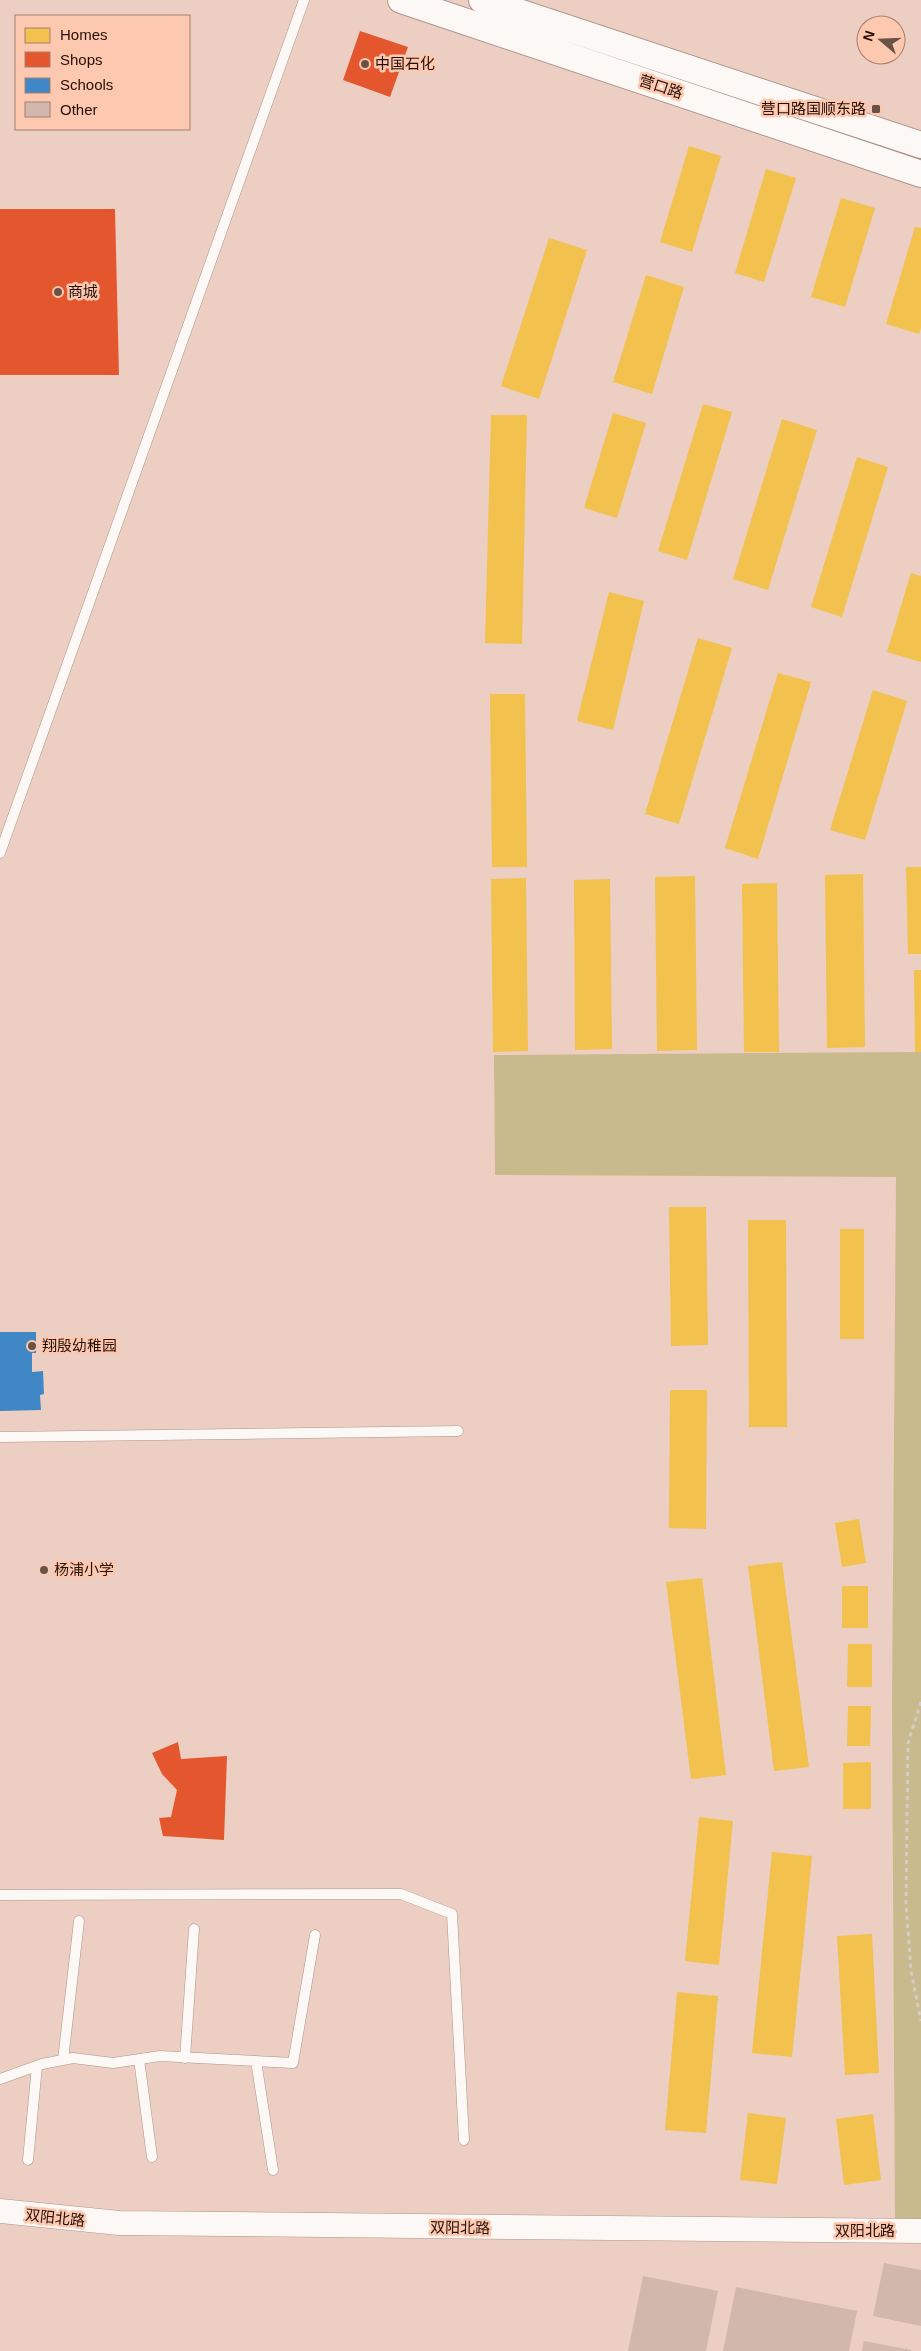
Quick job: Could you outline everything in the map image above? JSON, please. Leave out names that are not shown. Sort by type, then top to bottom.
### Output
[{"type":"main road","name":"营口路","points":[[401,0],[921,174]]},
{"type":"main road","name":"营口路","points":[[482,0],[921,146]]},
{"type":"street","name":"双阳北路","points":[[0,2211],[119,2223],[921,2231]]},
{"type":"lane","points":[[0,853],[304,0]]},
{"type":"lane","points":[[0,1438],[458,1431]]},
{"type":"lane","points":[[0,1895],[401,1894],[452,1914],[464,2140]]},
{"type":"lane","points":[[63,2060],[79,1921]]},
{"type":"lane","points":[[185,2058],[194,1928]]},
{"type":"lane","points":[[0,2079],[37,2066],[73,2058],[113,2063],[160,2056],[294,2063],[314,1935]]},
{"type":"lane","points":[[139,2060],[152,2157]]},
{"type":"lane","points":[[256,2061],[273,2170]]},
{"type":"lane","points":[[28,2160],[37,2066]]},
{"type":"path","points":[[921,1702],[908,1743],[906,1903],[911,1970],[921,2021]]},
{"type":"shaded area","points":[[921,1052],[921,2223],[895,2224],[892,1706],[896,1177],[495,1175],[494,1055]]},
{"type":"building: Homes","points":[[689,146],[721,156],[692,252],[660,242]]},
{"type":"building: Homes","points":[[766,169],[796,178],[764,282],[735,273]]},
{"type":"building: Homes","points":[[841,198],[875,208],[845,307],[811,297]]},
{"type":"building: Homes","points":[[915,227],[921,228],[921,328],[919,334],[886,324]]},
{"type":"building: Homes","points":[[549,238],[587,250],[539,399],[501,386]]},
{"type":"building: Homes","points":[[646,275],[684,287],[652,394],[613,382]]},
{"type":"building: Homes","points":[[703,404],[732,412],[687,560],[658,551]]},
{"type":"building: Homes","points":[[613,413],[646,423],[617,518],[584,508]]},
{"type":"building: Homes","points":[[491,415],[527,415],[522,644],[485,643]]},
{"type":"building: Homes","points":[[782,419],[817,430],[768,590],[733,579]]},
{"type":"building: Homes","points":[[857,457],[888,467],[842,617],[811,607]]},
{"type":"building: Homes","points":[[911,573],[921,576],[921,662],[887,652]]},
{"type":"building: Homes","points":[[609,592],[644,601],[613,730],[577,721]]},
{"type":"building: Homes","points":[[698,638],[732,648],[679,824],[645,814]]},
{"type":"building: Homes","points":[[778,673],[811,682],[758,859],[725,848]]},
{"type":"building: Homes","points":[[873,690],[907,701],[865,840],[830,830]]},
{"type":"building: Homes","points":[[490,694],[525,694],[527,867],[492,867]]},
{"type":"building: Homes","points":[[906,867],[921,867],[921,954],[908,954]]},
{"type":"building: Homes","points":[[863,874],[865,1047],[827,1048],[825,875]]},
{"type":"building: Homes","points":[[695,876],[697,1050],[657,1051],[655,877]]},
{"type":"building: Homes","points":[[526,878],[528,1051],[493,1052],[491,879]]},
{"type":"building: Homes","points":[[610,879],[612,1049],[575,1050],[574,880]]},
{"type":"building: Homes","points":[[777,883],[779,1052],[744,1052],[742,884]]},
{"type":"building: Homes","points":[[914,970],[921,970],[921,1052],[915,1052]]},
{"type":"building: Homes","points":[[669,1207],[706,1207],[708,1345],[671,1346]]},
{"type":"building: Homes","points":[[748,1220],[786,1220],[787,1427],[749,1427]]},
{"type":"building: Homes","points":[[840,1229],[864,1229],[864,1339],[840,1339]]},
{"type":"building: Homes","points":[[670,1390],[707,1390],[706,1529],[669,1528]]},
{"type":"building: Homes","points":[[859,1519],[866,1563],[842,1567],[835,1523]]},
{"type":"building: Homes","points":[[782,1562],[809,1767],[774,1771],[748,1566]]},
{"type":"building: Homes","points":[[702,1578],[726,1775],[691,1779],[666,1582]]},
{"type":"building: Homes","points":[[842,1586],[868,1586],[868,1628],[842,1628]]},
{"type":"building: Homes","points":[[848,1644],[872,1644],[872,1687],[847,1687]]},
{"type":"building: Homes","points":[[848,1706],[871,1706],[870,1746],[847,1746]]},
{"type":"building: Homes","points":[[871,1762],[871,1809],[843,1809],[843,1763]]},
{"type":"building: Homes","points":[[699,1817],[733,1821],[719,1965],[685,1961]]},
{"type":"building: Homes","points":[[772,1852],[812,1856],[792,2057],[752,2053]]},
{"type":"building: Homes","points":[[872,1934],[879,2073],[845,2075],[837,1936]]},
{"type":"building: Homes","points":[[677,1992],[718,1996],[706,2133],[665,2130]]},
{"type":"building: Homes","points":[[748,2113],[786,2118],[777,2184],[740,2180]]},
{"type":"building: Homes","points":[[873,2114],[881,2180],[844,2185],[836,2119]]},
{"type":"building: Shops","points":[[360,31],[408,47],[390,97],[343,80]]},
{"type":"building: Shops","name":"商城","points":[[0,209],[115,209],[119,375],[0,375]]},
{"type":"building: Shops","points":[[178,1742],[181,1759],[227,1756],[224,1840],[163,1836],[159,1818],[171,1817],[177,1790],[162,1774],[152,1753]]},
{"type":"building: Schools","points":[[0,1332],[36,1332],[36,1353],[32,1353],[32,1372],[43,1371],[44,1394],[40,1395],[41,1410],[0,1411]]},
{"type":"building: Other","points":[[884,2263],[921,2270],[921,2326],[873,2316]]},
{"type":"building: Other","points":[[643,2276],[718,2291],[706,2351],[628,2351]]},
{"type":"building: Other","points":[[736,2287],[857,2311],[849,2351],[723,2351]]},
{"type":"building: Other","points":[[864,2341],[911,2350],[911,2351],[862,2351]]},
{"type":"place","name":"中国石化","points":[[365,64]]},
{"type":"place","name":"营口路国顺东路","points":[[876,109]]},
{"type":"place","name":"商城","points":[[58,292]]},
{"type":"place","name":"翔殷幼稚园","points":[[32,1346]]},
{"type":"place","name":"杨浦小学","points":[[44,1570]]}]
